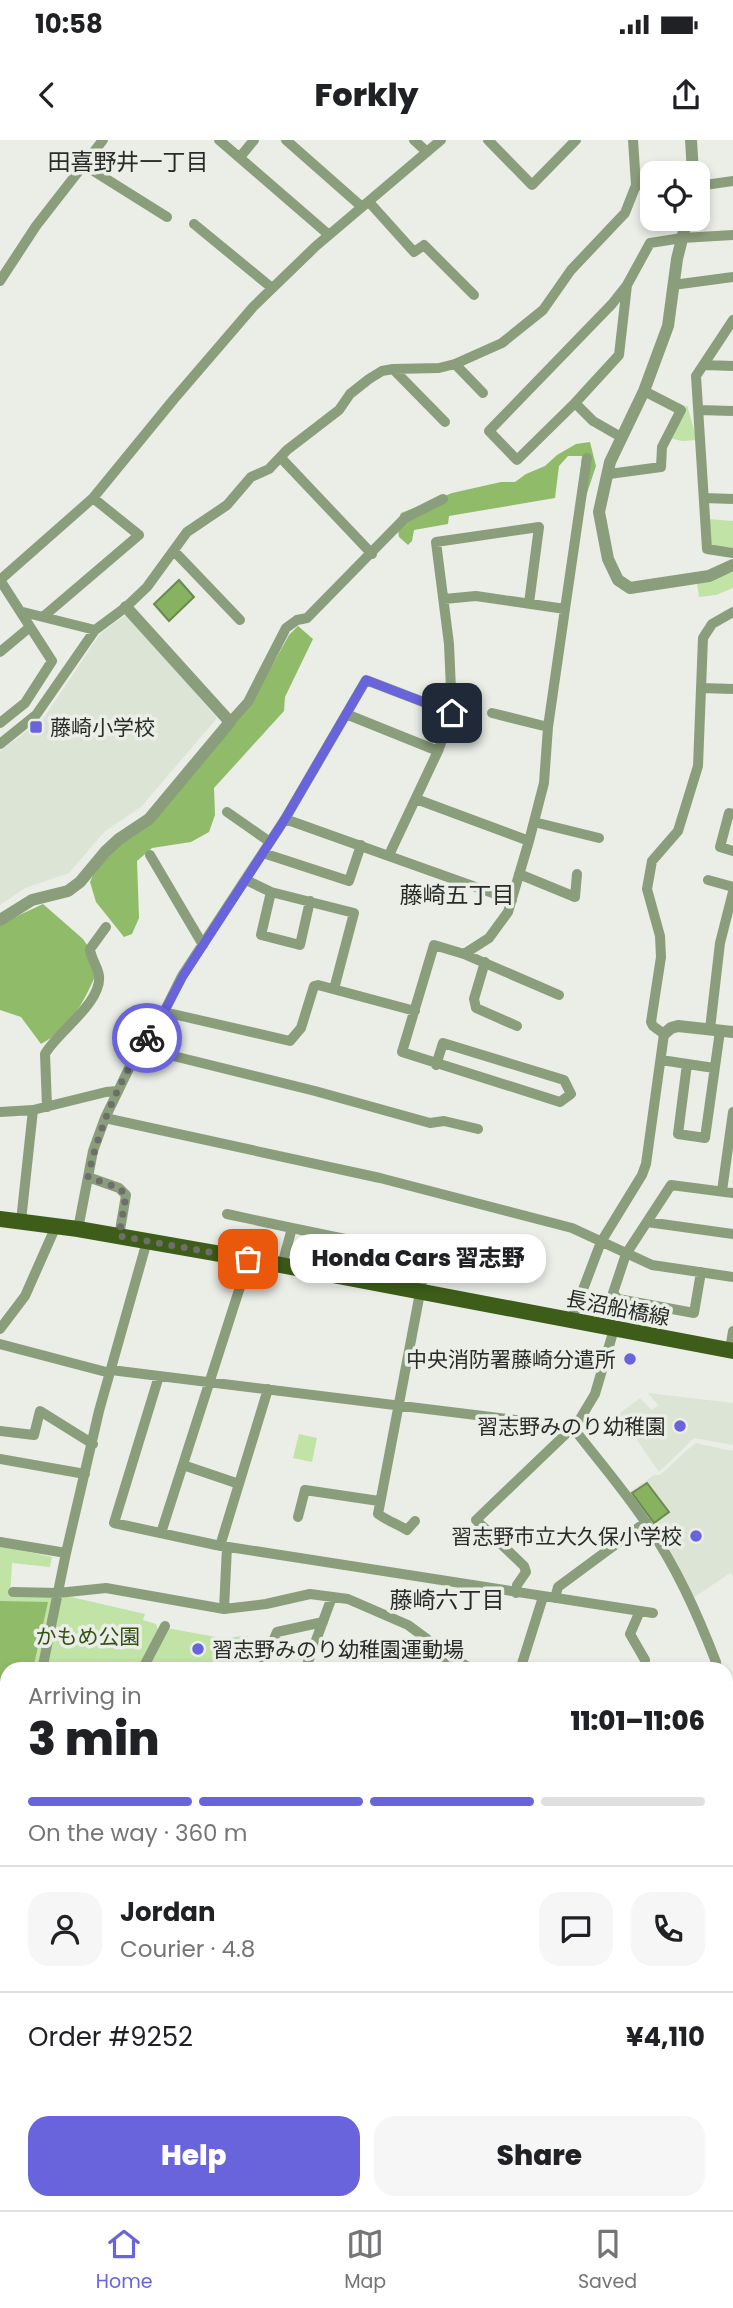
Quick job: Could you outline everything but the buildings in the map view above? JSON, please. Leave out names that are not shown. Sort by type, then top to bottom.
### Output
[{"type":"main road","name":"長沼船橋線","points":[[0,1219],[119,1236],[282,1265],[732,1350]]},
{"type":"street","points":[[0,281],[36,226],[103,140]]},
{"type":"street","points":[[219,140],[329,235]]},
{"type":"street","points":[[240,157],[254,140]]},
{"type":"street","points":[[286,140],[366,205],[414,252],[424,244],[474,295]]},
{"type":"street","points":[[414,140],[428,152]]},
{"type":"street","points":[[0,723],[25,703],[52,661],[0,580],[93,498],[197,371],[272,288],[329,235],[441,140]]},
{"type":"street","points":[[488,140],[532,185],[576,140]]},
{"type":"street","points":[[557,140],[566,149]]},
{"type":"street","points":[[0,744],[36,715],[95,630],[147,587],[187,532],[227,505],[251,477],[269,469],[287,450],[339,410],[350,394],[382,371],[439,368],[502,344],[543,310],[571,270],[625,213],[636,185],[633,140]]},
{"type":"street","points":[[691,140],[692,161]]},
{"type":"street","points":[[84,165],[167,217]]},
{"type":"street","points":[[710,184],[733,181]]},
{"type":"street","points":[[636,185],[640,185]]},
{"type":"street","points":[[194,224],[272,288]]},
{"type":"street","points":[[683,231],[668,326],[644,391],[611,462],[599,512],[608,559],[618,580],[630,588],[709,576],[733,565]]},
{"type":"street","points":[[627,285],[618,355],[575,403],[517,460],[489,431],[612,304],[627,285],[650,243],[733,235]]},
{"type":"street","points":[[673,285],[733,277]]},
{"type":"street","points":[[732,325],[696,376],[707,550],[733,553]]},
{"type":"street","points":[[455,364],[483,393]]},
{"type":"street","points":[[705,365],[733,366]]},
{"type":"street","points":[[393,369],[445,422]]},
{"type":"street","points":[[608,474],[661,467],[662,447],[681,410],[644,391]]},
{"type":"street","points":[[575,403],[593,421],[621,437]]},
{"type":"street","points":[[699,410],[733,411]]},
{"type":"street","points":[[281,458],[372,554]]},
{"type":"street","points":[[464,954],[489,938],[508,912],[544,783],[548,727],[587,458]]},
{"type":"street","points":[[44,616],[139,534],[93,498]]},
{"type":"street","points":[[704,498],[733,499]]},
{"type":"street","points":[[0,920],[32,901],[68,891],[80,882],[119,839],[149,820],[248,702],[286,628],[307,618],[405,518],[443,499]]},
{"type":"street","points":[[389,855],[438,751],[452,713],[449,644],[436,541],[539,527],[529,603]]},
{"type":"street","points":[[174,551],[240,620]]},
{"type":"street","points":[[444,599],[476,596],[565,609]]},
{"type":"street","points":[[126,607],[230,722]]},
{"type":"street","points":[[23,612],[95,630]]},
{"type":"street","points":[[664,1034],[651,1022],[661,957],[660,936],[647,889],[652,861],[678,831],[698,766],[703,638],[712,624],[733,612]]},
{"type":"street","points":[[0,652],[30,627]]},
{"type":"street","points":[[78,1230],[93,1152],[117,1091],[183,976],[285,819],[366,680],[452,713]]},
{"type":"street","points":[[701,688],[733,689]]},
{"type":"street","points":[[492,713],[548,727]]},
{"type":"street","points":[[346,714],[438,751]]},
{"type":"street","points":[[416,799],[529,841]]},
{"type":"street","points":[[227,812],[270,842]]},
{"type":"street","points":[[733,814],[729,813],[720,847],[733,851]]},
{"type":"street","points":[[285,819],[512,900]]},
{"type":"street","points":[[534,821],[599,838]]},
{"type":"street","points":[[263,853],[349,881],[361,845]]},
{"type":"street","points":[[150,855],[202,945]]},
{"type":"street","points":[[519,874],[575,897],[577,874]]},
{"type":"street","points":[[246,880],[271,892],[354,913],[334,989]]},
{"type":"street","points":[[687,1064],[678,1134],[705,1138],[721,1031],[720,943],[733,889],[708,880]]},
{"type":"street","points":[[271,892],[261,935],[300,944],[310,901]]},
{"type":"street","points":[[47,1107],[45,1054],[49,1046],[76,1020],[97,987],[99,975],[90,949],[106,927]]},
{"type":"street","points":[[720,943],[733,947]]},
{"type":"street","points":[[436,1065],[443,1043],[564,1080],[571,1094],[560,1102],[436,1065],[402,1052],[434,945],[485,962],[559,995]]},
{"type":"street","points":[[485,962],[474,999],[476,1008],[517,1026]]},
{"type":"street","points":[[164,1012],[290,1041],[301,1028],[314,986],[318,985],[415,1010]]},
{"type":"street","points":[[570,1321],[601,1242],[646,1164],[664,1034],[678,1026],[721,1031]]},
{"type":"street","points":[[141,1048],[315,1091],[429,1123],[444,1121],[478,1129]]},
{"type":"street","points":[[661,1060],[714,1068]]},
{"type":"street","points":[[0,1112],[33,1110],[106,1091],[117,1091]]},
{"type":"street","points":[[22,1221],[33,1110]]},
{"type":"street","points":[[701,1272],[694,1313],[618,1299],[613,1293],[626,1254],[671,1185],[727,1192],[733,1112]]},
{"type":"street","points":[[105,1118],[380,1178],[572,1228],[652,1265],[733,1277]]},
{"type":"street","points":[[88,1177],[119,1188],[126,1195],[119,1236]]},
{"type":"street","points":[[227,1214],[456,1262]]},
{"type":"street","points":[[647,1222],[733,1234]]},
{"type":"street","points":[[0,1329],[25,1296],[56,1226]]},
{"type":"street","points":[[282,1265],[292,1228]]},
{"type":"street","points":[[43,1662],[110,1372],[146,1241]]},
{"type":"street","points":[[415,1521],[407,1530],[378,1514],[426,1256]]},
{"type":"street","points":[[161,1533],[248,1259]]},
{"type":"street","points":[[516,1593],[517,1585],[526,1572],[524,1566],[476,1520],[572,1430],[596,1394],[614,1329]]},
{"type":"street","points":[[732,1350],[733,1331]]},
{"type":"street","points":[[0,1344],[110,1372],[556,1424],[572,1430],[646,1522],[675,1570],[698,1616],[716,1662]]},
{"type":"street","points":[[159,1377],[114,1523],[224,1546],[653,1613]]},
{"type":"street","points":[[224,1609],[224,1546],[239,1484],[268,1390]]},
{"type":"street","points":[[0,1430],[34,1436],[40,1411],[93,1444]]},
{"type":"street","points":[[0,1459],[85,1474]]},
{"type":"street","points":[[183,1465],[239,1484]]},
{"type":"street","points":[[298,1517],[304,1490],[379,1501]]},
{"type":"street","points":[[555,1598],[558,1587],[646,1522]]},
{"type":"street","points":[[0,1542],[66,1553]]},
{"type":"street","points":[[13,1592],[58,1593],[106,1588],[224,1609],[266,1604],[310,1594],[348,1599],[408,1625],[460,1662]]},
{"type":"street","points":[[309,1662],[332,1597]]},
{"type":"street","points":[[522,1662],[542,1597]]},
{"type":"street","points":[[640,1611],[630,1634],[645,1660]]},
{"type":"street","points":[[264,1662],[277,1632],[323,1622]]},
{"type":"street","points":[[146,1662],[165,1626]]},
{"type":"street","points":[[446,1662],[450,1656]]},
{"type":"shaded area","points":[[590,442],[596,466],[586,496],[578,496],[582,456],[568,456],[559,466],[555,498],[449,516],[448,524],[414,530],[412,541],[408,545],[399,537],[397,523],[401,513],[452,493],[501,482],[515,482],[545,466],[576,444]]},
{"type":"shaded area","points":[[179,580],[194,597],[169,621],[154,604]]},
{"type":"shaded area","points":[[127,614],[217,718],[141,807],[105,831],[69,873],[25,888],[0,905],[0,751],[43,719],[100,634]]},
{"type":"shaded area","points":[[298,626],[313,639],[285,697],[284,711],[214,788],[215,815],[209,832],[191,842],[152,848],[137,861],[139,918],[132,934],[124,937],[96,902],[90,882],[98,864],[251,704],[289,635]]},
{"type":"shaded area","points":[[43,904],[83,939],[100,964],[78,1010],[62,1029],[41,1044],[21,1017],[0,1010],[0,924]]},
{"type":"shaded area","name":"習志野みのり幼稚園","points":[[648,1393],[733,1403],[733,1445],[694,1438],[659,1472],[619,1414],[640,1398],[652,1410],[658,1405]]},
{"type":"shaded area","name":"習志野市立大久保小学校","points":[[695,1443],[733,1451],[733,1576],[730,1573],[693,1598],[628,1493],[654,1475],[660,1475]]},
{"type":"shaded area","points":[[647,1483],[669,1512],[654,1523],[632,1493]]},
{"type":"shaded area","points":[[0,1601],[48,1602],[35,1662],[0,1662]]},
{"type":"green space","points":[[687,405],[697,440],[669,438]]},
{"type":"green space","points":[[708,519],[733,521],[733,548],[713,546],[709,542]]},
{"type":"green space","points":[[733,572],[733,588],[716,595],[699,597],[697,582]]},
{"type":"green space","points":[[299,1434],[317,1438],[312,1462],[293,1458]]},
{"type":"green space","points":[[0,1546],[52,1557],[50,1567],[12,1563],[10,1597],[54,1598],[40,1662],[0,1662]]},
{"type":"green space","name":"かもめ公園","points":[[67,1596],[145,1614],[143,1620],[156,1624],[159,1632],[143,1662],[45,1662],[60,1599]]},
{"type":"green space","name":"習志野みのり幼稚園運動場","points":[[167,1628],[221,1638],[248,1636],[235,1662],[150,1661]]},
{"type":"way so far","points":[[147,1038],[134,1058],[105,1118],[93,1152],[88,1177],[119,1188],[126,1195],[119,1236],[248,1259]]},
{"type":"place","name":"藤崎小学校","points":[[36,727]]},
{"type":"place","name":"Honda Cars 習志野","points":[[248,1259]]},
{"type":"place","name":"中央消防署藤崎分遣所","points":[[630,1359]]},
{"type":"place","name":"習志野みのり幼稚園","points":[[680,1426]]},
{"type":"place","name":"習志野市立大久保小学校","points":[[696,1536]]},
{"type":"place","name":"習志野みのり幼稚園運動場","points":[[198,1649]]},
{"type":"district","name":"田喜野井一丁目","points":[[128,162]]},
{"type":"district","name":"藤崎五丁目","points":[[457,895]]},
{"type":"district","name":"藤崎六丁目","points":[[447,1600]]},
{"type":"route","points":[[147,1038],[202,945],[285,819],[366,680],[452,713]]}]
